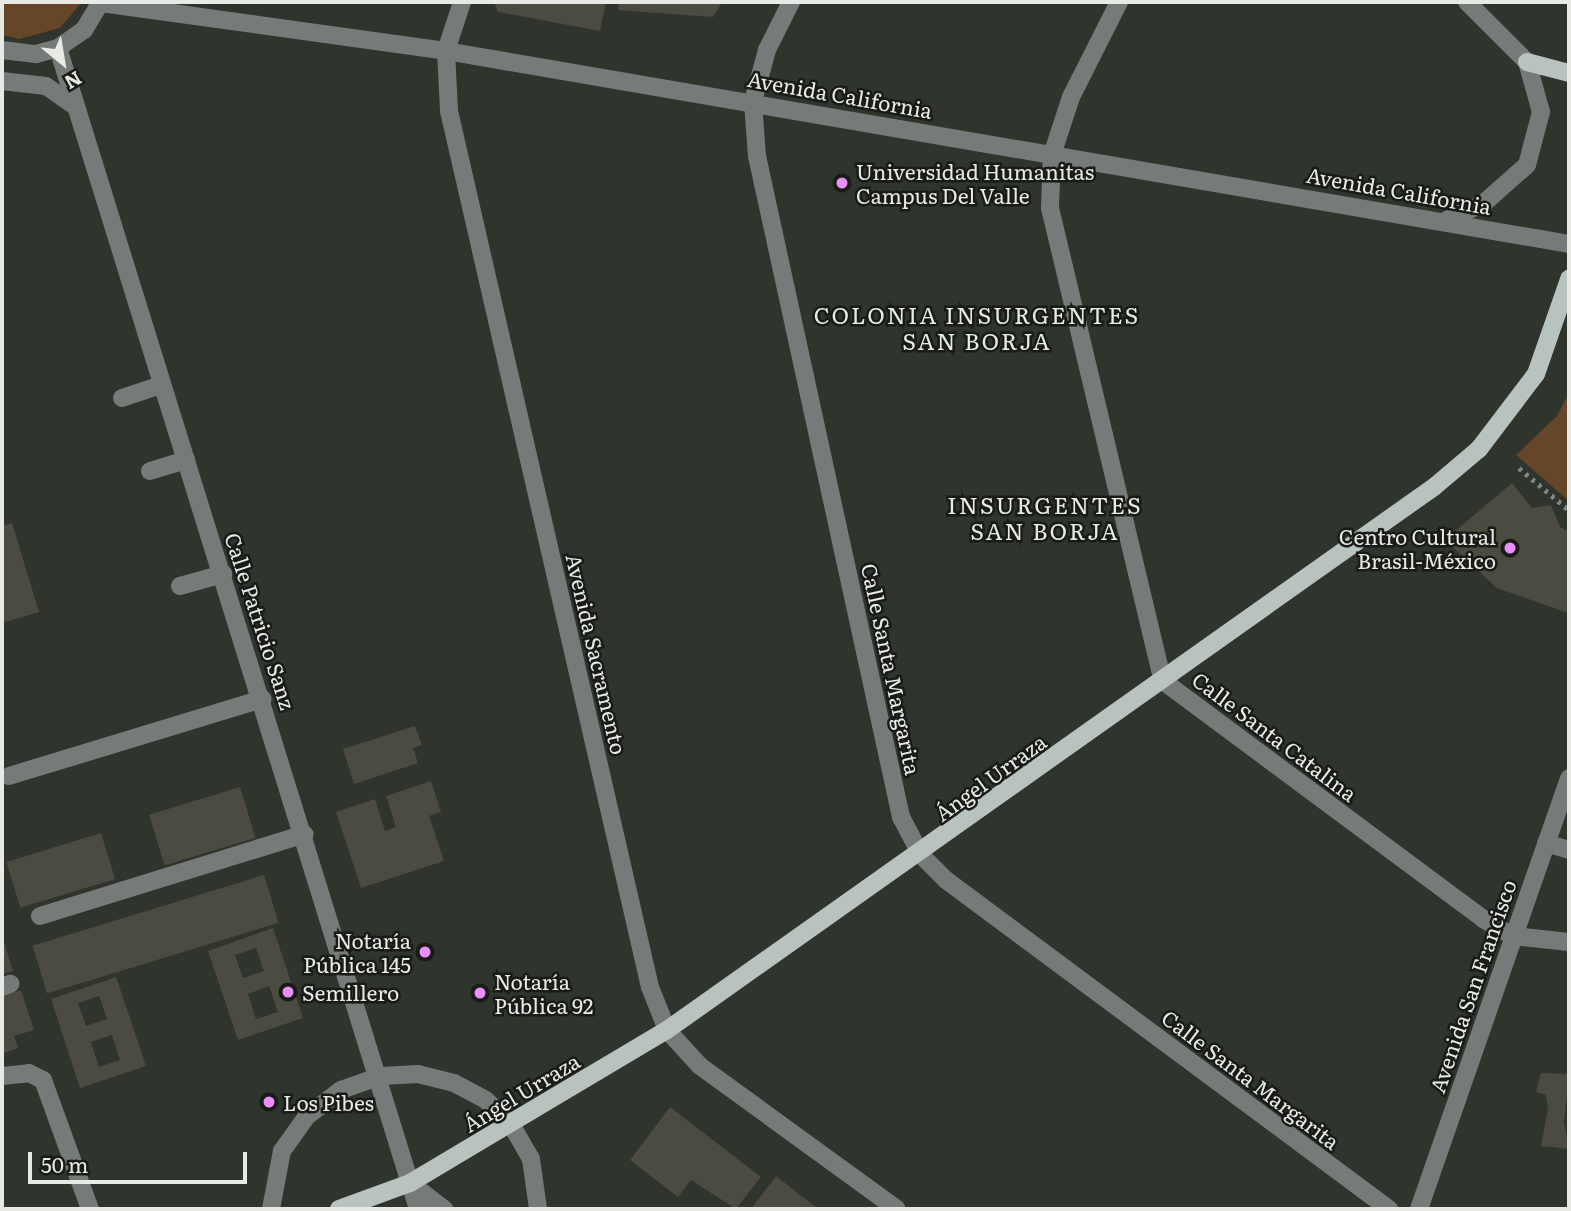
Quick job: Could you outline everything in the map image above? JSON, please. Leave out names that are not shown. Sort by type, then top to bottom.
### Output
[{"type":"main road","points":[[1527,62],[1569,73]]},
{"type":"main road","name":"Ángel Urraza","points":[[339,1209],[411,1183],[512,1126],[667,1030],[920,855],[1479,449],[1536,374],[1569,279]]},
{"type":"street","name":"Avenida California","points":[[101,2],[446,51],[1447,220],[1569,244]]},
{"type":"street","points":[[2,50],[36,54],[58,48],[85,30],[101,2]]},
{"type":"street","name":"Avenida Sacramento","points":[[462,2],[446,51],[449,111],[650,987],[667,1030],[700,1066],[897,1209]]},
{"type":"street","name":"Calle Santa Margarita","points":[[791,2],[767,50],[753,102],[757,156],[901,817],[920,855],[1389,1209]]},
{"type":"street","name":"Calle Santa Catalina","points":[[1119,2],[1071,97],[1052,155],[1051,208],[1163,681],[1513,936],[1569,942]]},
{"type":"street","points":[[1447,220],[1484,203],[1527,165],[1541,113],[1527,62],[1467,2]]},
{"type":"street","name":"Calle Patricio Sanz","points":[[58,48],[161,385],[381,1076],[418,1209]]},
{"type":"street","points":[[2,81],[46,86],[76,107]]},
{"type":"street","points":[[122,398],[161,385]]},
{"type":"street","points":[[150,471],[186,460]]},
{"type":"street","points":[[180,586],[223,574]]},
{"type":"street","points":[[9,776],[262,699]]},
{"type":"street","name":"Avenida San Francisco","points":[[1419,1209],[1569,782]]},
{"type":"street","points":[[40,916],[305,834]]},
{"type":"street","points":[[1546,843],[1569,850]]},
{"type":"street","points":[[2,1076],[29,1073],[43,1080],[90,1209]]},
{"type":"street","points":[[271,1209],[282,1151],[307,1116],[341,1090],[381,1076],[418,1074],[454,1083],[486,1100],[512,1126],[531,1160],[538,1209]]},
{"type":"street","points":[[411,1183],[444,1209]]},
{"type":"path","points":[[1519,468],[1569,510]]},
{"type":"shaded area","points":[[2,2],[82,2],[60,28],[19,39],[2,35]]},
{"type":"shaded area","points":[[1569,393],[1569,501],[1516,455],[1557,416]]},
{"type":"building","points":[[494,2],[606,2],[600,31],[498,12]]},
{"type":"building","points":[[619,2],[722,2],[713,17],[618,10]]},
{"type":"building","name":"Centro Cultural Brasil-México","points":[[1512,483],[1532,508],[1551,505],[1560,527],[1569,532],[1568,613],[1497,588],[1445,540]]},
{"type":"building","points":[[12,523],[39,612],[2,623],[2,526]]},
{"type":"building","points":[[415,726],[422,745],[413,748],[418,763],[354,784],[343,749]]},
{"type":"building","points":[[431,781],[441,812],[429,816],[444,861],[361,888],[336,812],[375,799],[385,831],[396,827],[386,796]]},
{"type":"building","points":[[240,787],[255,838],[165,865],[149,815]]},
{"type":"building","points":[[101,833],[115,879],[20,908],[6,862]]},
{"type":"building","points":[[264,875],[279,923],[47,994],[33,946]]},
{"type":"building","points":[[273,928],[303,1018],[238,1040],[208,951]],"holes":[[[256,948],[264,971],[243,978],[235,955]],[[269,986],[278,1012],[256,1019],[248,994]]]},
{"type":"building","points":[[2,936],[13,971],[2,974]]},
{"type":"building","points":[[116,977],[146,1066],[80,1088],[51,999]],"holes":[[[99,996],[107,1019],[86,1026],[78,1003]],[[112,1035],[120,1060],[99,1067],[91,1042]]]},
{"type":"building","points":[[21,990],[34,1030],[14,1036],[18,1048],[2,1054],[2,996]]},
{"type":"building","points":[[1541,1073],[1569,1074],[1564,1122],[1569,1149],[1541,1146],[1548,1107],[1546,1095],[1536,1092]]},
{"type":"building","points":[[670,1107],[761,1177],[736,1209],[691,1180],[678,1197],[630,1160]]},
{"type":"building","points":[[776,1176],[813,1205],[819,1209],[751,1209]]},
{"type":"place","name":"Universidad Humanitas Campus Del Valle","points":[[842,183]]},
{"type":"place","name":"Centro Cultural Brasil-México","points":[[1510,548]]},
{"type":"place","name":"Notaría Pública 145","points":[[425,952]]},
{"type":"place","name":"Semillero","points":[[288,992]]},
{"type":"place","name":"Notaría Pública 92","points":[[480,993]]},
{"type":"place","name":"Los Pibes","points":[[269,1102]]},
{"type":"district","name":"COLONIA INSURGENTES SAN BORJA","points":[[977,327]]},
{"type":"district","name":"INSURGENTES SAN BORJA","points":[[1045,517]]}]
